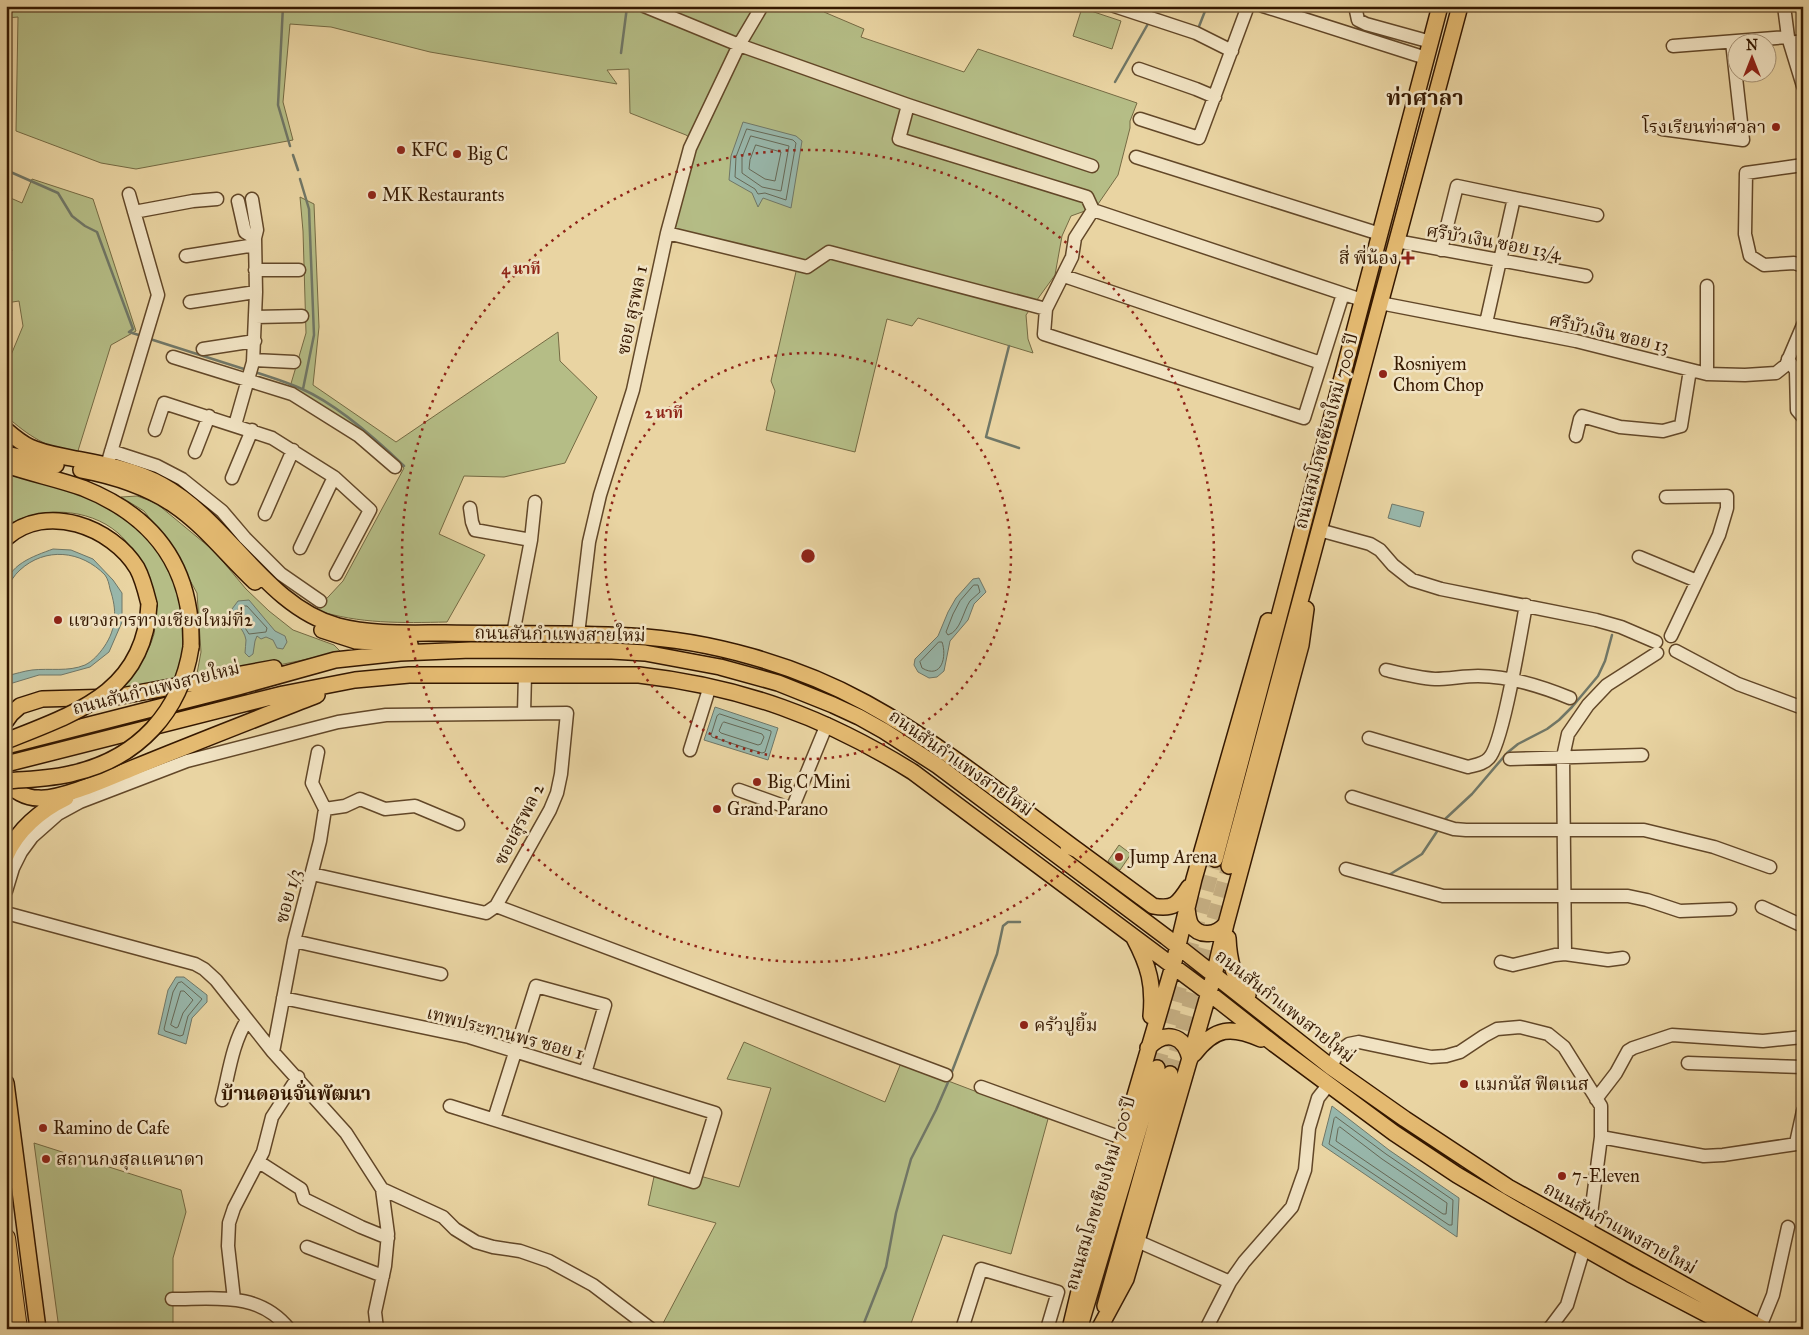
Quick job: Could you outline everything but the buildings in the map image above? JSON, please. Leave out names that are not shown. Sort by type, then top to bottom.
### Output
[{"type":"highway","points":[[6,1238],[18,1329]]},
{"type":"main road","name":"ถนนสมโภชเชียงใหม่ 700 ปี","points":[[1215,859],[1440,6]]},
{"type":"main road","name":"ถนนสมโภชเชียงใหม่ 700 ปี","points":[[1229,866],[1460,6]]},
{"type":"main road","points":[[6,430],[22,442],[41,452],[109,458],[180,496],[285,587],[299,608],[338,626],[372,631],[633,636],[662,639],[741,654],[773,663],[835,687],[881,711],[924,738],[1153,906],[1166,908],[1173,906],[1182,898],[1194,880]]},
{"type":"main road","points":[[6,454],[112,478],[132,484],[166,501],[202,528],[269,596],[298,618],[325,632],[372,643],[471,650]]},
{"type":"main road","points":[[6,465],[97,494],[124,508],[150,530],[172,558],[184,587],[190,613],[191,647],[187,670],[176,696],[148,735],[134,746],[106,763],[91,769],[53,777],[6,781],[10,787],[22,794],[38,798],[56,796],[96,783],[355,680]]},
{"type":"main road","points":[[6,538],[21,528],[47,521],[69,523],[96,531],[114,543],[136,568],[146,591],[149,604],[146,631],[138,655],[127,672],[113,687],[98,699],[77,711],[6,741]]},
{"type":"main road","points":[[1070,1329],[1084,1266],[1173,966],[1194,880],[1259,648],[1274,604],[1291,570]]},
{"type":"main road","points":[[1099,1329],[1126,1279],[1214,975],[1301,646],[1306,613],[1307,575]]},
{"type":"main road","points":[[583,634],[612,650]]},
{"type":"main road","name":"ถนนสันกำแพงสายใหม่","points":[[6,746],[238,687],[335,660],[400,653],[471,650],[612,650],[687,660],[752,675],[804,693],[859,717],[908,746],[1004,815],[1178,946],[1331,1067],[1413,1124],[1517,1201],[1584,1248],[1735,1329]]},
{"type":"main road","points":[[687,660],[741,654]]},
{"type":"main road","points":[[6,721],[20,706],[42,699],[116,697],[289,666],[335,660]]},
{"type":"main road","name":"ถนนสันกำแพงสายใหม่","points":[[6,764],[242,704],[355,680],[409,675],[639,675],[710,686],[767,702],[827,724],[913,772],[1394,1133],[1457,1175],[1587,1232],[1762,1328]]},
{"type":"main road","points":[[881,711],[908,746]]},
{"type":"main road","points":[[6,856],[17,835],[30,823],[55,803],[96,783]]},
{"type":"main road","points":[[1004,815],[1077,850]]},
{"type":"main road","points":[[1187,908],[1189,922],[1193,928],[1200,932],[1214,934],[1220,931],[1226,924]]},
{"type":"main road","points":[[1226,924],[1230,963],[1243,990],[1266,1014]]},
{"type":"main road","points":[[1132,936],[1141,952],[1152,982],[1148,1048]]},
{"type":"main road","points":[[1190,1059],[1207,1039],[1228,1030],[1237,1030],[1274,1044]]},
{"type":"main road","points":[[1148,1048],[1158,1039],[1164,1037],[1177,1038],[1185,1046],[1190,1059]]},
{"type":"main road","name":"ถนนสมโภชเชียงใหม่ 700 ปี","points":[[1079,1329],[1164,1071],[1099,1329]]},
{"type":"main road","points":[[6,1083],[38,1329]]},
{"type":"street","points":[[644,6],[740,45],[908,105],[1092,166]]},
{"type":"street","name":"ซอย สุรพล 1","points":[[583,634],[589,542],[600,495],[633,390],[667,233],[690,148],[740,45],[762,6]]},
{"type":"street","points":[[1114,6],[1196,33],[1232,51]]},
{"type":"street","points":[[1140,119],[1199,138],[1248,6]]},
{"type":"street","points":[[1263,6],[1426,58]]},
{"type":"street","points":[[1355,6],[1358,20],[1366,24],[1430,42]]},
{"type":"street","points":[[1784,6],[1794,40],[1803,86]]},
{"type":"street","points":[[1776,41],[1794,40]]},
{"type":"street","points":[[1673,46],[1726,42]]},
{"type":"street","points":[[1139,69],[1215,97]]},
{"type":"street","points":[[1662,129],[1743,140],[1736,82]]},
{"type":"street","points":[[908,105],[898,139],[1087,197],[1093,210],[1362,300]]},
{"type":"street","points":[[1136,157],[1380,234]]},
{"type":"street","points":[[1803,166],[1746,173],[1745,234],[1750,256],[1764,265],[1794,264],[1803,266]]},
{"type":"street","points":[[1441,250],[1457,186],[1597,215]]},
{"type":"street","points":[[109,458],[158,291],[129,194]]},
{"type":"street","points":[[1486,323],[1514,198]]},
{"type":"street","points":[[134,212],[217,199]]},
{"type":"street","points":[[235,424],[251,369],[255,341],[255,241],[258,230],[252,199]]},
{"type":"street","points":[[238,201],[245,232],[255,241]]},
{"type":"street","points":[[1093,210],[1075,238],[1072,257],[1046,309],[1044,334],[1304,418],[1343,294]]},
{"type":"street","points":[[667,233],[807,267],[829,252],[1046,309]]},
{"type":"street","points":[[186,256],[255,241]]},
{"type":"street","name":"ศรีบัวเงิน ซอย 13/4","points":[[1396,241],[1586,276]]},
{"type":"street","points":[[255,270],[299,270]]},
{"type":"street","points":[[1064,276],[1321,364]]},
{"type":"street","points":[[1707,286],[1707,374]]},
{"type":"street","points":[[190,302],[256,292]]},
{"type":"street","name":"ศรีบัวเงิน ซอย 13","points":[[1380,303],[1576,342],[1707,374],[1745,375],[1776,373],[1786,365],[1803,324]]},
{"type":"street","points":[[255,317],[302,316]]},
{"type":"street","points":[[203,349],[255,341]]},
{"type":"street","points":[[173,357],[251,369],[294,362]]},
{"type":"street","points":[[1788,359],[1796,371],[1797,410],[1803,417]]},
{"type":"street","points":[[251,369],[359,436],[395,467]]},
{"type":"street","points":[[1576,436],[1582,416],[1620,428],[1663,431],[1680,426],[1690,370]]},
{"type":"street","points":[[155,430],[164,403],[235,424],[272,438],[334,477],[370,510],[336,574]]},
{"type":"street","points":[[195,452],[208,416]]},
{"type":"street","points":[[232,478],[252,430]]},
{"type":"street","points":[[265,514],[293,450]]},
{"type":"street","points":[[300,548],[334,477]]},
{"type":"street","points":[[1666,497],[1727,496],[1727,508],[1719,535],[1671,636]]},
{"type":"street","points":[[513,634],[531,540],[535,502]]},
{"type":"street","points":[[470,508],[475,530],[531,540]]},
{"type":"street","points":[[1319,530],[1370,544],[1380,550],[1393,565],[1412,580],[1441,589],[1596,620],[1621,627],[1657,648],[1667,657],[1676,652]]},
{"type":"street","points":[[1639,557],[1697,581]]},
{"type":"street","points":[[285,587],[320,601]]},
{"type":"street","points":[[1369,738],[1468,767],[1483,762],[1490,757],[1500,733],[1526,605]]},
{"type":"street","points":[[1565,954],[1562,757],[1568,734],[1588,704],[1608,685],[1657,648],[1660,637],[1671,636]]},
{"type":"street","points":[[1671,636],[1677,645],[1676,652]]},
{"type":"street","points":[[1676,652],[1738,684],[1803,708]]},
{"type":"street","points":[[1386,670],[1436,679],[1477,676],[1511,679],[1544,687],[1570,698]]},
{"type":"street","points":[[6,891],[13,868],[21,852],[32,837],[58,814],[80,802],[171,767],[360,718],[405,715],[524,713],[525,674]]},
{"type":"street","points":[[690,750],[710,686]]},
{"type":"street","name":"ซอยสุรพล 2","points":[[491,909],[550,810],[557,793],[561,774],[567,712],[524,713]]},
{"type":"street","points":[[738,790],[792,809],[827,724]]},
{"type":"street","points":[[318,752],[312,783],[325,809],[345,806],[360,800],[385,809],[415,806],[458,824]]},
{"type":"street","points":[[1510,759],[1642,755]]},
{"type":"street","points":[[1352,797],[1454,829],[1644,830],[1714,847],[1770,866]]},
{"type":"street","name":"ซอย 1/3","points":[[273,1052],[294,941],[320,841],[325,809]]},
{"type":"street","points":[[1346,869],[1443,896],[1628,896],[1680,911],[1730,909]]},
{"type":"street","points":[[312,874],[491,909],[946,1076]]},
{"type":"street","points":[[1762,907],[1803,926]]},
{"type":"street","points":[[6,914],[195,964],[211,974],[273,1052],[298,1077],[346,1133],[382,1188],[388,1238],[375,1312],[377,1329]]},
{"type":"street","points":[[294,941],[441,974]]},
{"type":"street","points":[[1501,962],[1513,965],[1565,954],[1608,960],[1623,958]]},
{"type":"street","points":[[450,1106],[494,1119],[536,986],[605,1005],[585,1073]]},
{"type":"street","name":"เทพประทานพร ซอย 1","points":[[283,998],[469,1037],[714,1113],[694,1182],[494,1119]]},
{"type":"street","points":[[222,1100],[234,1049],[248,1020]]},
{"type":"street","points":[[1331,1067],[1338,1052],[1349,1044],[1359,1042],[1416,1054],[1446,1056],[1460,1052],[1497,1029],[1520,1027],[1548,1034],[1564,1047],[1601,1106],[1601,1138],[1587,1232]]},
{"type":"street","points":[[1596,1099],[1616,1073],[1628,1051],[1672,1035],[1763,1041],[1803,1037]]},
{"type":"street","points":[[1688,1063],[1803,1067]]},
{"type":"street","points":[[234,1299],[228,1246],[229,1223],[234,1208],[259,1162],[272,1117],[298,1077]]},
{"type":"street","points":[[1206,1329],[1230,1282],[1244,1262],[1292,1207],[1305,1170],[1309,1128],[1318,1098],[1329,1084]]},
{"type":"street","points":[[981,1087],[1122,1138]]},
{"type":"street","points":[[1601,1138],[1704,1156],[1724,1155],[1799,1143],[1803,1111]]},
{"type":"street","points":[[259,1162],[301,1189],[304,1199],[388,1238]]},
{"type":"street","points":[[382,1188],[443,1217],[455,1229],[476,1242],[526,1253],[548,1261],[593,1285],[651,1329]]},
{"type":"street","points":[[1762,1328],[1773,1295],[1788,1226]]},
{"type":"street","points":[[1138,1241],[1230,1282]]},
{"type":"street","points":[[307,1247],[382,1276]]},
{"type":"street","points":[[1549,1329],[1567,1305],[1584,1248]]},
{"type":"street","points":[[962,1329],[981,1269],[1058,1292],[1047,1329]]},
{"type":"street","points":[[172,1299],[234,1299],[250,1302],[271,1310],[289,1329]]},
{"type":"green space","points":[[6,6],[826,6],[824,12],[864,29],[861,37],[964,72],[978,49],[1137,103],[1130,121],[1130,128],[1118,175],[1096,207],[1071,216],[1062,236],[1055,275],[1026,315],[1028,339],[1033,353],[918,318],[912,326],[887,319],[855,452],[766,430],[775,391],[771,381],[798,263],[675,230],[682,189],[698,143],[686,135],[630,113],[629,69],[607,70],[617,84],[430,52],[331,27],[290,24],[283,102],[293,140],[136,169],[101,163],[16,131],[18,17],[6,18]]},
{"type":"green space","points":[[1082,8],[1121,21],[1112,49],[1073,36]]},
{"type":"green space","points":[[32,179],[93,199],[136,331],[111,345],[77,454],[56,448],[39,440],[6,416],[6,363],[23,326],[19,301],[6,303],[6,252],[12,251],[6,226],[6,196],[22,203]]},
{"type":"green space","points":[[300,197],[314,204],[319,327],[313,385],[396,442],[558,332],[560,361],[597,397],[565,463],[504,477],[464,476],[439,534],[485,555],[447,622],[364,620],[332,615],[316,610],[343,581],[404,468],[361,430],[290,387],[306,333]]},
{"type":"green space","points":[[6,474],[79,493],[130,519],[163,555],[185,603],[184,649],[173,684],[120,689],[144,657],[154,634],[155,626],[149,578],[128,544],[106,524],[78,514],[63,512],[33,515],[19,519],[6,526]]},
{"type":"green space","points":[[137,496],[156,503],[214,551],[246,589],[293,630],[334,645],[341,652],[260,669],[196,679],[201,652],[197,593],[169,543],[144,511],[121,497]]},
{"type":"green space","name":"Jump Arena","points":[[1119,845],[1131,854],[1120,870],[1108,861]]},
{"type":"green space","points":[[744,1042],[885,1102],[901,1063],[1048,1119],[1011,1254],[943,1235],[909,1329],[660,1329],[716,1223],[648,1205],[655,1172],[700,1176],[739,1187],[771,1088],[727,1079]]},
{"type":"green space","points":[[34,1143],[181,1190],[186,1212],[173,1258],[173,1329],[59,1329]]},
{"type":"water","points":[[743,122],[796,136],[802,141],[791,208],[763,198],[758,207],[752,193],[729,180],[731,156]]},
{"type":"water","points":[[1392,504],[1424,512],[1420,527],[1388,518]]},
{"type":"water","points":[[53,549],[71,550],[93,559],[113,580],[122,593],[122,622],[109,652],[90,667],[61,675],[39,675],[6,685],[6,676],[32,670],[66,669],[85,665],[100,652],[111,633],[115,612],[108,580],[105,575],[85,560],[63,554],[40,558],[20,570],[6,589],[7,581],[16,568],[30,558]]},
{"type":"water","points":[[979,578],[986,592],[974,604],[968,620],[950,641],[944,671],[937,677],[929,678],[918,672],[914,665],[915,659],[938,636],[956,598],[973,579]]},
{"type":"water","points":[[249,600],[275,631],[285,636],[287,642],[283,649],[277,648],[273,640],[266,637],[261,639],[257,636],[253,654],[249,657],[245,653],[245,636],[232,609],[238,601]]},
{"type":"water","points":[[715,707],[778,728],[768,760],[704,740]]},
{"type":"water","points":[[176,977],[184,977],[207,995],[207,1002],[192,1018],[186,1044],[158,1034],[168,990]]},
{"type":"water","points":[[1332,1106],[1389,1150],[1459,1198],[1457,1237],[1322,1145]]},
{"type":"waterway","points":[[283,6],[278,105],[290,146]]},
{"type":"waterway","points":[[1198,29],[1207,6]]},
{"type":"waterway","points":[[621,53],[627,7]]},
{"type":"waterway","points":[[1115,82],[1149,22]]},
{"type":"waterway","points":[[293,155],[298,170]]},
{"type":"waterway","points":[[6,170],[58,193],[72,216],[97,232],[133,329],[129,332],[142,336]]},
{"type":"waterway","points":[[300,179],[309,209],[314,335],[303,389]]},
{"type":"waterway","points":[[150,339],[247,370]]},
{"type":"waterway","points":[[1009,346],[986,437],[1019,448]]},
{"type":"waterway","points":[[255,372],[296,386],[329,404],[369,434],[404,466]]},
{"type":"waterway","points":[[1443,821],[1472,794],[1507,753],[1518,744],[1547,729],[1572,707],[1598,676],[1605,661],[1612,635]]},
{"type":"waterway","points":[[1389,875],[1422,854],[1438,830]]},
{"type":"waterway","points":[[951,1074],[997,954],[1003,926],[1008,922],[1020,922]]},
{"type":"waterway","points":[[860,1329],[886,1267],[896,1213],[911,1159],[949,1080]]},
{"type":"tunnel","points":[[1157,1068],[1215,859]]},
{"type":"tunnel","points":[[1170,1074],[1229,866]]},
{"type":"place","name":"โรงเรียนท่าศวลา","points":[[1776,127]]},
{"type":"place","name":"KFC","points":[[401,150]]},
{"type":"place","name":"Big C","points":[[457,154]]},
{"type":"place","name":"MK Restaurants","points":[[372,195]]},
{"type":"place","name":"สี่ พี่น้อง","points":[[1408,258]]},
{"type":"place","name":"Rosniyem Chom Chop","points":[[1383,374]]},
{"type":"place","name":"แขวงการทางเชียงใหม่ที่2","points":[[58,620]]},
{"type":"place","name":"Big C Mini","points":[[757,782]]},
{"type":"place","name":"Grand Parano","points":[[717,809]]},
{"type":"place","name":"Jump Arena","points":[[1119,857]]},
{"type":"place","name":"ครัวปูยิ้ม","points":[[1024,1025]]},
{"type":"place","name":"แมกนัส ฟิตเนส","points":[[1464,1084]]},
{"type":"place","name":"Ramino de Cafe","points":[[43,1128]]},
{"type":"place","name":"สถานกงสุลแคนาดา","points":[[46,1159]]},
{"type":"place","name":"7-Eleven","points":[[1562,1176]]},
{"type":"district","name":"ท่าศาลา","points":[[1425,97]]},
{"type":"district","name":"บ้านดอนจั่นพัฒนา","points":[[296,1093]]}]
